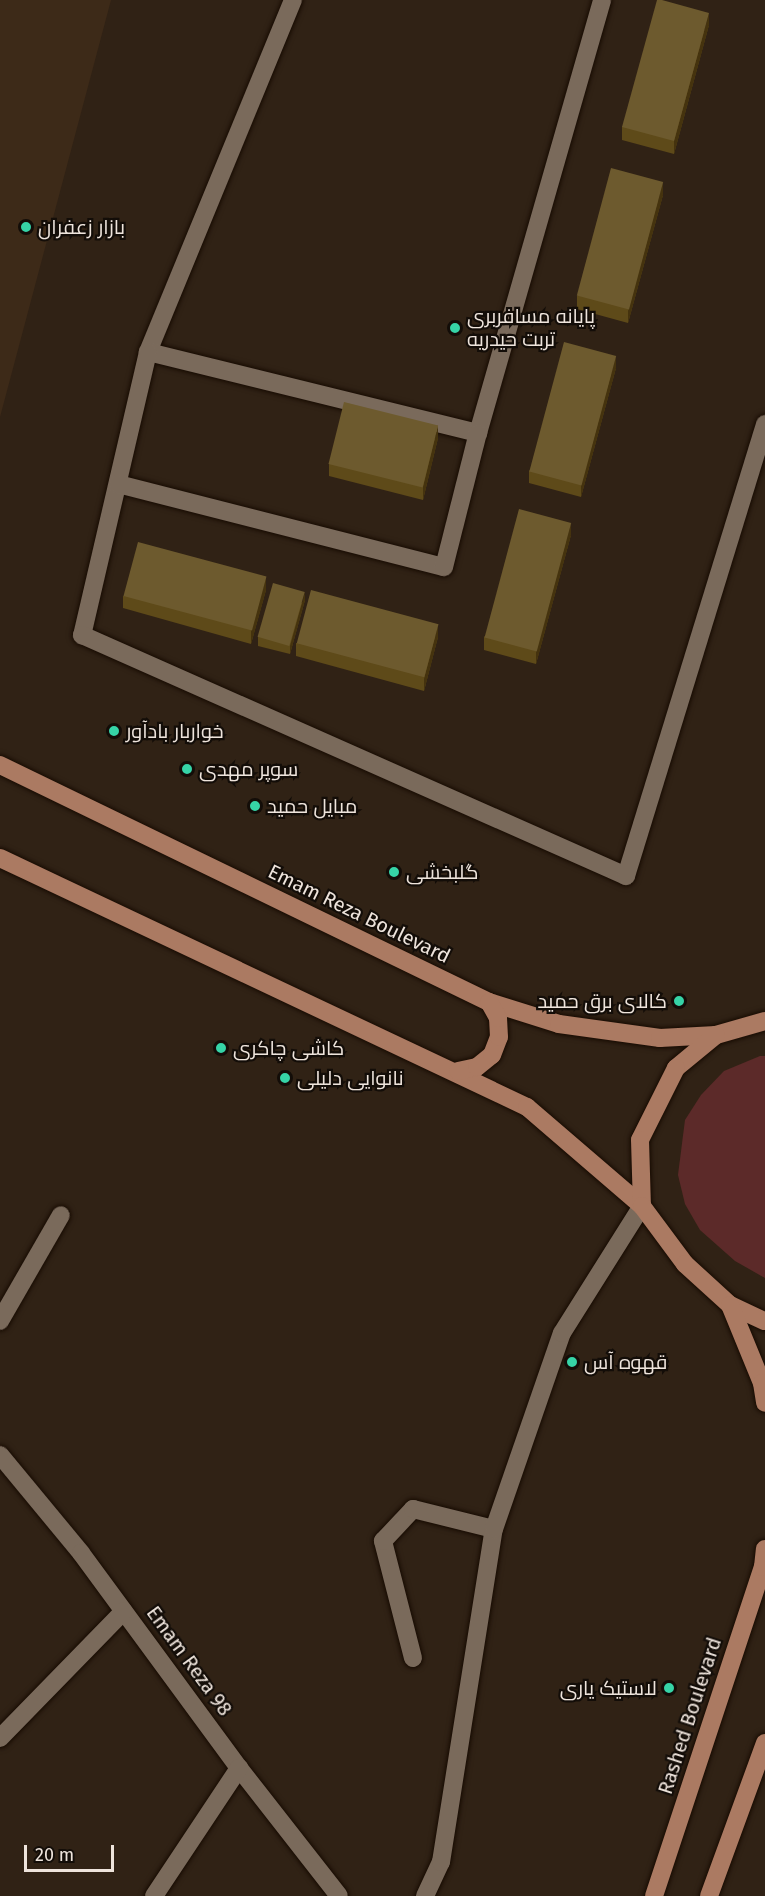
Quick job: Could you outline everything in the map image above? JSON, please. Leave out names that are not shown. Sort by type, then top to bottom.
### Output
[{"type":"main road","name":"Emam Reza Boulevard","points":[[0,765],[489,1002],[559,1024],[660,1038],[716,1035]]},
{"type":"main road","points":[[0,858],[458,1071],[527,1107],[642,1206],[685,1264],[730,1305],[765,1321]]},
{"type":"main road","points":[[458,1071],[477,1067],[492,1055],[499,1037],[498,1018],[489,1002]]},
{"type":"main road","points":[[642,1206],[640,1140],[676,1068],[716,1035],[765,1021]]},
{"type":"main road","points":[[730,1305],[762,1383],[765,1403]]},
{"type":"main road","name":"Rashed Boulevard","points":[[654,1896],[763,1567],[765,1549]]},
{"type":"main road","points":[[709,1896],[765,1743]]},
{"type":"street","points":[[293,0],[148,352],[82,634],[626,876],[765,424]]},
{"type":"street","points":[[118,484],[444,567],[478,434],[602,0]]},
{"type":"street","points":[[148,352],[478,434]]},
{"type":"street","points":[[425,1896],[441,1862],[494,1529],[562,1333],[642,1206]]},
{"type":"street","points":[[0,1321],[61,1215]]},
{"type":"street","name":"Emam Reza 98","points":[[0,1455],[124,1611],[239,1768],[339,1896]]},
{"type":"street","points":[[412,1658],[383,1541],[413,1509],[494,1529]]},
{"type":"street","points":[[0,1738],[124,1611]]},
{"type":"street","points":[[154,1896],[239,1768]]},
{"type":"shaded area","name":"بازار زعفران","points":[[0,0],[111,0],[0,417]]},
{"type":"shaded area","points":[[765,1056],[765,1278],[735,1261],[700,1230],[685,1204],[678,1175],[685,1120],[701,1095],[724,1071]]},
{"type":"building","points":[[657,0],[709,13],[674,141],[622,127]]},
{"type":"building","points":[[611,168],[663,182],[629,309],[577,296]]},
{"type":"building","points":[[564,342],[616,356],[581,485],[529,471]]},
{"type":"building","points":[[344,402],[438,425],[423,488],[329,464]]},
{"type":"building","points":[[519,509],[571,523],[537,651],[485,637]]},
{"type":"building","points":[[138,542],[266,576],[252,631],[124,596]]},
{"type":"building","points":[[273,583],[305,592],[289,646],[258,637]]},
{"type":"building","points":[[311,590],[439,624],[424,677],[297,643]]},
{"type":"place","name":"بازار زعفران","points":[[26,227]]},
{"type":"place","name":"پایانه مسافربری تربت حیدریه","points":[[455,328]]},
{"type":"place","name":"خواربار بادآور","points":[[114,731]]},
{"type":"place","name":"سوپر مهدی","points":[[187,769]]},
{"type":"place","name":"مبایل حمید","points":[[255,806]]},
{"type":"place","name":"گلبخشی","points":[[394,872]]},
{"type":"place","name":"کالای برق حمید","points":[[679,1001]]},
{"type":"place","name":"کاشی چاکری","points":[[221,1048]]},
{"type":"place","name":"نانوایی دلیلی","points":[[285,1078]]},
{"type":"place","name":"قهوه آس","points":[[572,1362]]},
{"type":"place","name":"لاستیک یاری","points":[[669,1688]]}]
